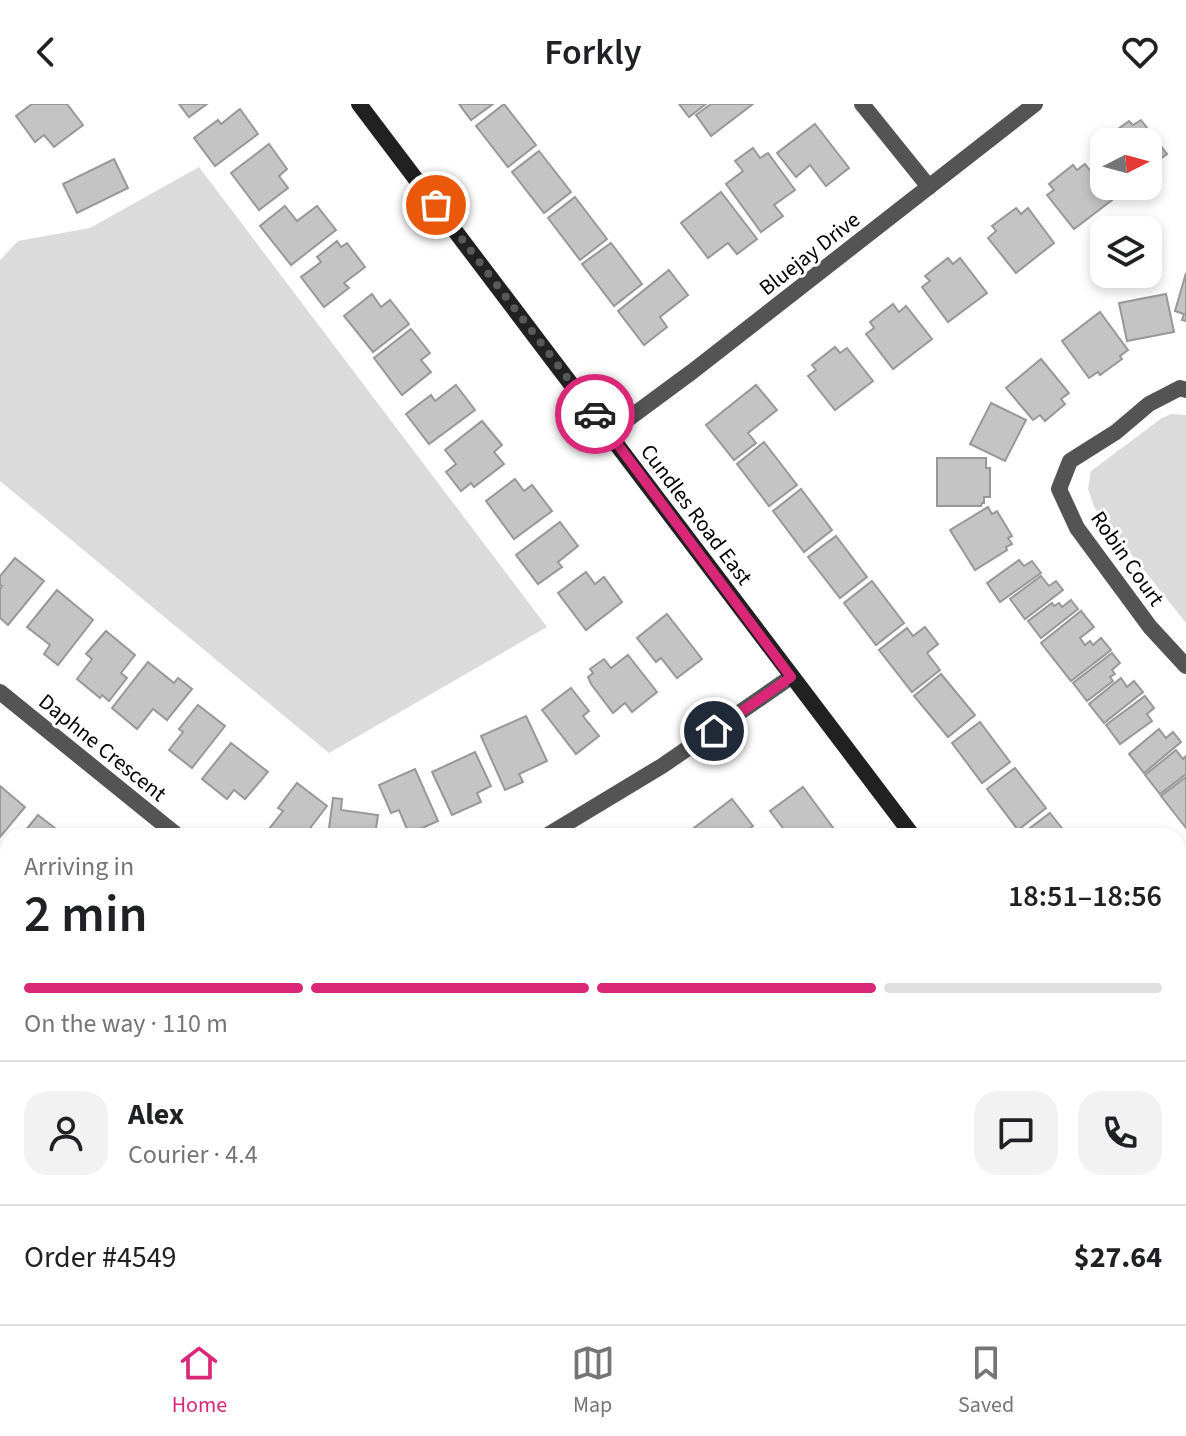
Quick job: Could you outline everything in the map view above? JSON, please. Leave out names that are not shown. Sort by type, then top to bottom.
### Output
[{"type":"main road","name":"Cundles Road East","points":[[359,104],[907,828]]},
{"type":"street","points":[[862,104],[929,187]]},
{"type":"street","name":"Bluejay Drive","points":[[609,433],[1035,104]]},
{"type":"street","name":"Robin Court","points":[[1186,390],[1180,388],[1149,404],[1116,432],[1070,461],[1059,489],[1077,528],[1150,627],[1186,666]]},
{"type":"street","points":[[559,828],[662,766],[791,677]]},
{"type":"street","name":"Daphne Crescent","points":[[0,692],[168,828]]},
{"type":"shaded area","points":[[199,167],[547,627],[329,753],[0,481],[0,260],[18,241],[90,228]]},
{"type":"shaded area","points":[[1171,414],[1186,415],[1186,623],[1094,507],[1088,489],[1091,471]]},
{"type":"building","points":[[32,104],[67,104],[83,125],[54,147],[44,135],[35,142],[16,116]]},
{"type":"building","points":[[179,104],[207,104],[189,117]]},
{"type":"building","points":[[459,104],[493,104],[471,120]]},
{"type":"building","points":[[504,104],[536,145],[508,167],[476,126]]},
{"type":"building","points":[[679,104],[706,104],[689,117]]},
{"type":"building","points":[[711,104],[753,104],[711,136],[696,115]]},
{"type":"building","points":[[240,109],[258,134],[215,166],[194,138],[218,120],[221,124]]},
{"type":"building","points":[[1141,120],[1147,128],[1119,128],[1129,121],[1133,125]]},
{"type":"building","points":[[815,124],[849,168],[826,186],[810,165],[796,177],[777,153]]},
{"type":"building","points":[[269,144],[287,169],[279,176],[288,188],[259,210],[231,173]]},
{"type":"building","points":[[753,148],[760,158],[768,153],[795,190],[774,205],[783,216],[761,232],[726,184],[743,171],[735,161]]},
{"type":"building","points":[[539,151],[571,192],[544,213],[512,172]]},
{"type":"building","points":[[114,159],[128,188],[77,213],[63,184]]},
{"type":"building","points":[[1085,164],[1090,170],[1090,200],[1112,200],[1074,229],[1047,195],[1054,190],[1049,184],[1073,165],[1077,170]]},
{"type":"building","points":[[721,192],[757,239],[737,254],[728,243],[708,258],[681,223]]},
{"type":"building","points":[[575,197],[607,239],[580,260],[548,218]]},
{"type":"building","points":[[285,206],[297,221],[317,206],[336,230],[291,265],[260,226]]},
{"type":"building","points":[[1016,208],[1021,214],[1028,208],[1054,243],[1016,273],[988,238],[996,231],[992,226]]},
{"type":"building","points":[[337,241],[341,247],[347,243],[365,267],[344,283],[349,288],[324,307],[301,277],[321,262],[317,257]]},
{"type":"building","points":[[611,243],[642,284],[614,306],[582,264]]},
{"type":"building","points":[[948,258],[953,264],[960,258],[987,293],[948,322],[922,287],[930,281],[925,276]]},
{"type":"building","points":[[669,270],[688,295],[660,317],[667,327],[644,345],[618,311]]},
{"type":"building","points":[[1186,273],[1186,321],[1182,320],[1184,314],[1175,311]]},
{"type":"building","points":[[372,294],[381,307],[390,300],[409,324],[373,352],[344,316]]},
{"type":"building","points":[[1166,294],[1174,332],[1127,341],[1119,303]]},
{"type":"building","points":[[893,304],[899,312],[906,306],[932,339],[893,369],[866,334],[874,328],[870,322]]},
{"type":"building","points":[[1100,312],[1128,350],[1120,356],[1122,359],[1100,375],[1098,372],[1089,378],[1062,341]]},
{"type":"building","points":[[411,329],[430,353],[421,360],[431,372],[402,395],[374,358]]},
{"type":"building","points":[[835,347],[840,353],[847,348],[873,381],[835,410],[808,376],[816,370],[812,365]]},
{"type":"building","points":[[1041,359],[1069,393],[1061,399],[1065,404],[1045,421],[1040,415],[1033,420],[1006,388]]},
{"type":"building","points":[[456,385],[475,410],[429,444],[406,414],[431,395],[435,401]]},
{"type":"building","points":[[756,385],[777,410],[748,433],[756,443],[734,460],[706,425]]},
{"type":"building","points":[[991,403],[1026,420],[1005,461],[970,444]]},
{"type":"building","points":[[482,421],[502,445],[494,452],[504,464],[474,487],[471,483],[461,491],[446,472],[456,464],[445,450]]},
{"type":"building","points":[[764,442],[797,485],[769,506],[737,464]]},
{"type":"building","points":[[937,458],[986,458],[986,468],[990,468],[990,497],[984,497],[981,506],[937,506]]},
{"type":"building","points":[[515,479],[524,491],[532,485],[552,511],[514,539],[486,501]]},
{"type":"building","points":[[801,489],[832,530],[804,552],[773,511]]},
{"type":"building","points":[[988,507],[992,514],[997,511],[1012,536],[1008,538],[1012,544],[975,570],[950,530]]},
{"type":"building","points":[[560,522],[578,546],[558,562],[562,567],[538,584],[516,555]]},
{"type":"building","points":[[836,536],[867,577],[840,598],[808,557]]},
{"type":"building","points":[[15,558],[44,581],[8,625],[0,618],[0,576]]},
{"type":"building","points":[[1019,560],[1024,566],[1032,561],[1041,573],[1000,602],[987,583]]},
{"type":"building","points":[[586,572],[595,584],[604,577],[622,602],[586,630],[558,593]]},
{"type":"building","points":[[1041,576],[1049,586],[1056,581],[1063,590],[1025,619],[1010,599]]},
{"type":"building","points":[[872,581],[904,623],[876,645],[844,603]]},
{"type":"building","points":[[57,590],[93,620],[58,665],[44,654],[50,645],[27,627]]},
{"type":"building","points":[[1071,600],[1078,609],[1041,638],[1028,621],[1052,603],[1054,606],[1059,603],[1062,607]]},
{"type":"building","points":[[1081,611],[1094,627],[1080,638],[1085,645],[1090,641],[1093,645],[1101,638],[1111,650],[1071,681],[1041,643]]},
{"type":"building","points":[[667,614],[702,659],[677,678],[661,658],[656,662],[637,638]]},
{"type":"building","points":[[925,627],[938,644],[927,653],[940,670],[912,692],[879,650],[907,628],[913,636]]},
{"type":"building","points":[[106,631],[135,655],[121,673],[127,678],[109,701],[102,695],[100,698],[77,679],[92,659],[86,654]]},
{"type":"building","points":[[1112,653],[1120,663],[1112,670],[1115,674],[1110,677],[1113,681],[1087,701],[1073,683]]},
{"type":"building","points":[[628,655],[657,692],[632,712],[625,703],[613,713],[591,684],[588,677],[593,673],[590,669],[604,659],[611,668]]},
{"type":"building","points":[[148,662],[174,683],[178,678],[192,689],[167,720],[153,709],[137,729],[112,708]]},
{"type":"building","points":[[941,674],[975,715],[948,737],[914,696]]},
{"type":"building","points":[[1121,678],[1127,687],[1134,681],[1143,692],[1104,723],[1089,704]]},
{"type":"building","points":[[571,688],[589,711],[583,716],[599,736],[576,754],[542,710]]},
{"type":"building","points":[[1145,696],[1154,708],[1147,714],[1152,721],[1120,744],[1106,725]]},
{"type":"building","points":[[198,705],[225,726],[192,768],[169,750],[183,732],[179,729]]},
{"type":"building","points":[[526,716],[547,761],[519,774],[523,782],[505,790],[481,736]]},
{"type":"building","points":[[980,722],[1010,762],[982,783],[952,743]]},
{"type":"building","points":[[1159,729],[1166,738],[1173,732],[1181,742],[1144,773],[1129,754]]},
{"type":"building","points":[[231,743],[268,772],[245,799],[234,790],[227,799],[202,779]]},
{"type":"building","points":[[1176,750],[1183,759],[1186,756],[1186,774],[1160,794],[1145,775]]},
{"type":"building","points":[[475,752],[491,786],[477,793],[481,802],[452,815],[432,772]]},
{"type":"building","points":[[1015,768],[1046,808],[1016,828],[987,789]]},
{"type":"building","points":[[415,769],[438,821],[422,828],[406,828],[399,810],[391,813],[379,785]]},
{"type":"building","points":[[1186,777],[1186,828],[1161,796]]},
{"type":"building","points":[[297,783],[327,806],[310,828],[270,828],[283,811],[278,808]]},
{"type":"building","points":[[0,786],[25,807],[8,828],[0,828]]},
{"type":"building","points":[[803,787],[833,828],[783,828],[770,811]]},
{"type":"building","points":[[333,798],[342,799],[341,810],[378,815],[376,828],[329,828]]},
{"type":"building","points":[[732,799],[753,826],[750,828],[694,828]]},
{"type":"building","points":[[1050,813],[1062,828],[1030,828]]},
{"type":"building","points":[[38,815],[55,828],[27,828]]},
{"type":"way so far","points":[[436,205],[595,414]]},
{"type":"route","points":[[595,414],[791,677],[714,731]]}]
